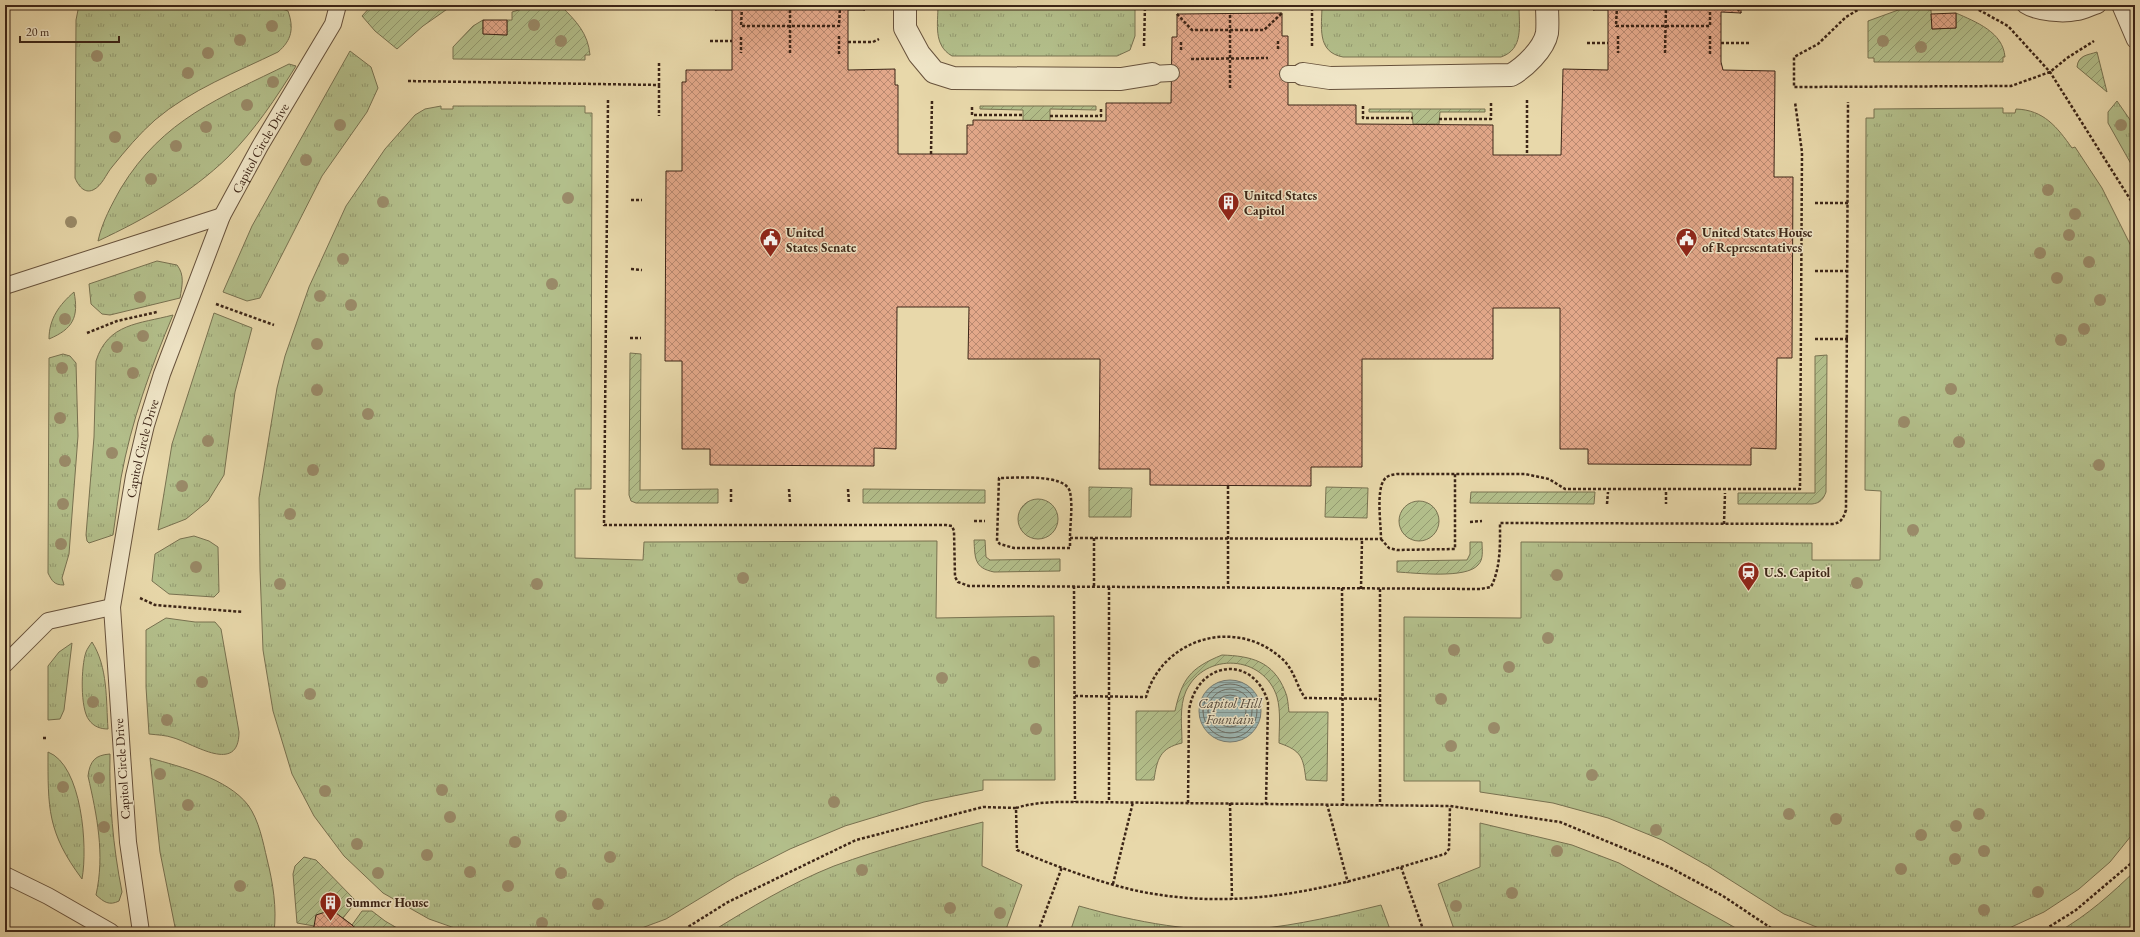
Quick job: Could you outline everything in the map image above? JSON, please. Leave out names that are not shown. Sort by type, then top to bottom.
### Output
[{"type":"street","points":[[905,5],[905,28],[919,54],[934,72],[953,78],[1121,79],[1156,74]]},
{"type":"street","points":[[1301,74],[1330,78],[1511,75],[1520,70],[1534,57],[1547,35],[1547,5]]},
{"type":"lane","name":"Capitol Circle Drive","points":[[141,932],[128,842],[112,607],[134,476],[146,425],[162,374],[222,216],[264,139],[333,24],[338,5]]},
{"type":"lane","points":[[2025,5],[2031,9],[2056,12],[2077,12],[2098,5]]},
{"type":"lane","points":[[2120,5],[2135,40]]},
{"type":"lane","points":[[5,286],[222,216]]},
{"type":"lane","points":[[5,664],[48,621],[112,607]]},
{"type":"lane","points":[[5,875],[48,896],[111,932]]},
{"type":"path","points":[[715,10],[720,5]]},
{"type":"path","points":[[790,5],[790,53]]},
{"type":"path","points":[[859,5],[864,10]]},
{"type":"path","points":[[1145,5],[1156,74]]},
{"type":"path","points":[[1301,74],[1312,5]]},
{"type":"path","points":[[1593,10],[1598,5]]},
{"type":"path","points":[[1665,53],[1666,5]]},
{"type":"path","points":[[1734,5],[1741,13]]},
{"type":"path","points":[[1866,5],[1846,17],[1818,44],[1794,57],[1794,87],[2011,86],[2050,72],[2067,58],[2094,41]]},
{"type":"path","points":[[1970,5],[2008,26],[2050,72],[2135,207]]},
{"type":"path","points":[[1617,6],[1616,26],[1665,27],[1710,26],[1710,7]]},
{"type":"path","points":[[742,7],[741,26],[839,26],[840,7]]},
{"type":"path","points":[[1230,13],[1230,88]]},
{"type":"path","points":[[1177,14],[1192,30],[1264,30],[1282,13]]},
{"type":"path","points":[[839,36],[839,54]]},
{"type":"path","points":[[1618,36],[1618,52]]},
{"type":"path","points":[[1710,36],[1710,54]]},
{"type":"path","points":[[741,37],[741,53]]},
{"type":"path","points":[[710,41],[732,41]]},
{"type":"path","points":[[1181,41],[1181,53]]},
{"type":"path","points":[[1278,41],[1278,58]]},
{"type":"path","points":[[1587,43],[1608,43]]},
{"type":"path","points":[[1721,43],[1750,43]]},
{"type":"path","points":[[1188,59],[1270,58]]},
{"type":"path","points":[[659,61],[659,116]]},
{"type":"path","points":[[408,81],[659,85]]},
{"type":"path","points":[[931,154],[932,98]]},
{"type":"path","points":[[1363,98],[1363,118],[1413,118]]},
{"type":"path","points":[[608,100],[604,524],[946,524],[952,526],[954,531],[954,571],[958,582],[969,586],[1480,590],[1491,586],[1499,560],[1500,523],[1832,524],[1838,523],[1843,519],[1846,510],[1848,102]]},
{"type":"path","points":[[1440,119],[1491,119],[1491,100]]},
{"type":"path","points":[[1527,100],[1527,155]]},
{"type":"path","points":[[1455,474],[1455,549],[1397,550],[1389,548],[1382,539],[1380,490],[1384,479],[1390,475],[1397,474],[1455,474],[1525,474],[1549,479],[1565,489],[1800,489],[1802,152],[1795,102]]},
{"type":"path","points":[[972,103],[972,115],[1023,115]]},
{"type":"path","points":[[1050,116],[1095,116]]},
{"type":"path","points":[[631,200],[642,200]]},
{"type":"path","points":[[1815,203],[1848,203]]},
{"type":"path","points":[[631,269],[642,270]]},
{"type":"path","points":[[1815,271],[1848,271]]},
{"type":"path","points":[[217,305],[274,325]]},
{"type":"path","points":[[87,333],[117,321],[187,306]]},
{"type":"path","points":[[630,338],[641,338]]},
{"type":"path","points":[[1815,339],[1848,339]]},
{"type":"path","points":[[998,478],[1049,479],[1063,483],[1070,492],[1070,538],[1070,548],[1014,548],[1000,544],[998,541],[998,478]]},
{"type":"path","points":[[1228,486],[1228,587]]},
{"type":"path","points":[[848,489],[849,503]]},
{"type":"path","points":[[731,490],[731,503]]},
{"type":"path","points":[[789,490],[790,503]]},
{"type":"path","points":[[1607,504],[1608,492]]},
{"type":"path","points":[[1666,492],[1666,504]]},
{"type":"path","points":[[1724,524],[1725,493]]},
{"type":"path","points":[[974,521],[985,521]]},
{"type":"path","points":[[1470,522],[1482,521]]},
{"type":"path","points":[[1070,538],[1382,539]]},
{"type":"path","points":[[1094,538],[1094,586]]},
{"type":"path","points":[[1361,589],[1362,539]]},
{"type":"path","points":[[1074,586],[1075,802]]},
{"type":"path","points":[[1108,586],[1108,802]]},
{"type":"path","points":[[1342,588],[1343,804]]},
{"type":"path","points":[[1380,589],[1380,805]]},
{"type":"path","points":[[150,603],[155,605],[243,612]]},
{"type":"path","points":[[1075,696],[1146,697],[1157,670],[1179,650],[1204,640],[1234,637],[1252,640],[1281,657],[1295,676],[1305,698],[1380,698]]},
{"type":"path","points":[[1188,803],[1189,710],[1191,696],[1203,680],[1215,672],[1228,669],[1241,672],[1254,678],[1263,688],[1268,702],[1266,804]]},
{"type":"path","points":[[43,738],[48,738]]},
{"type":"path","points":[[680,932],[728,902],[856,840],[983,807],[1016,808],[1028,804],[1075,802],[1464,806],[1560,822],[1669,867],[1723,896],[1777,932]]},
{"type":"path","points":[[1113,884],[1133,802]]},
{"type":"path","points":[[1230,803],[1232,899]]},
{"type":"path","points":[[1327,804],[1348,883]]},
{"type":"path","points":[[1016,808],[1017,850],[1113,884],[1137,890],[1181,897],[1232,899],[1295,894],[1348,883],[1445,854],[1449,849],[1450,806]]},
{"type":"path","points":[[2040,932],[2076,910],[2135,860]]},
{"type":"path","points":[[1038,932],[1062,866]]},
{"type":"path","points":[[1401,867],[1424,932]]},
{"type":"green space","points":[[79,5],[271,5],[288,11],[291,28],[289,38],[278,52],[230,74],[198,91],[169,109],[155,120],[127,149],[99,186],[93,190],[87,191],[80,186],[75,178],[76,20]]},
{"type":"green space","points":[[372,5],[453,5],[423,26],[397,49],[375,31],[362,16]]},
{"type":"green space","points":[[535,5],[561,6],[572,17],[587,40],[590,55],[585,55],[585,60],[453,59],[453,47],[473,26],[483,20],[483,34],[507,35],[507,20],[512,20],[512,12]]},
{"type":"green space","points":[[938,5],[1095,5],[1096,7],[1125,7],[1125,5],[1135,5],[1135,36],[1130,50],[1117,56],[952,56],[946,51],[939,40],[937,27]]},
{"type":"green space","points":[[1322,5],[1519,5],[1519,36],[1514,48],[1501,57],[1343,57],[1328,50],[1324,44],[1322,37]]},
{"type":"green space","points":[[1914,8],[1931,10],[1932,29],[1956,28],[1956,13],[1980,24],[1994,34],[1999,41],[2003,48],[2005,57],[2003,57],[2003,62],[1874,62],[1874,58],[1868,58],[1868,21],[1901,9]]},
{"type":"green space","points":[[350,51],[371,67],[378,88],[367,112],[322,176],[260,298],[247,301],[223,292],[252,226]]},
{"type":"green space","points":[[2097,52],[2107,92],[2077,67],[2081,58]]},
{"type":"green space","points":[[289,64],[296,66],[265,113],[238,147],[214,170],[183,194],[167,204],[133,224],[98,241],[105,220],[121,188],[137,164],[155,144],[174,127],[195,113],[240,88]]},
{"type":"green space","points":[[2117,101],[2135,127],[2135,171],[2108,123],[2108,112]]},
{"type":"green space","points":[[441,106],[441,109],[453,109],[453,106],[585,106],[585,113],[592,113],[591,489],[575,489],[575,558],[643,560],[644,542],[937,541],[936,618],[1054,616],[1055,780],[983,780],[983,790],[924,802],[845,826],[790,849],[735,877],[666,919],[631,932],[466,932],[429,919],[383,893],[344,856],[314,816],[292,774],[273,711],[263,650],[259,498],[277,388],[285,356],[309,287],[346,206],[385,149],[415,115],[425,109]]},
{"type":"green space","points":[[980,106],[1096,106],[1096,110],[1050,109],[1050,121],[1023,121],[1023,110],[980,109]]},
{"type":"green space","points":[[2003,108],[2003,113],[2015,113],[2016,109],[2026,110],[2042,116],[2061,133],[2072,148],[2075,147],[2102,188],[2135,254],[2135,831],[2110,862],[2079,889],[2044,912],[2005,930],[1997,932],[1829,932],[1784,914],[1708,866],[1662,840],[1608,818],[1553,803],[1480,792],[1480,781],[1404,781],[1404,617],[1521,618],[1521,542],[1812,543],[1812,560],[1880,560],[1881,491],[1865,490],[1866,118],[1874,118],[1874,109]]},
{"type":"green space","points":[[1369,109],[1485,109],[1485,112],[1440,112],[1439,124],[1413,124],[1412,112],[1369,112]]},
{"type":"green space","points":[[157,261],[177,265],[180,269],[182,289],[180,298],[110,315],[102,314],[91,304],[89,284]]},
{"type":"green space","points":[[74,292],[76,308],[72,321],[64,331],[49,339],[51,325],[59,307]]},
{"type":"green space","points":[[214,313],[252,328],[235,392],[224,475],[208,501],[186,519],[158,530],[172,444]]},
{"type":"green space","points":[[173,315],[157,355],[130,436],[121,478],[113,535],[89,543],[86,535],[94,437],[96,361],[101,348],[108,339],[117,332],[137,323]]},
{"type":"green space","points":[[630,353],[641,354],[640,490],[718,489],[718,503],[636,503],[631,501],[629,495]]},
{"type":"green space","points":[[63,354],[70,356],[76,363],[78,436],[69,554],[62,578],[64,585],[54,582],[48,573],[49,358]]},
{"type":"green space","points":[[1827,355],[1826,492],[1824,497],[1821,501],[1812,504],[1738,504],[1738,493],[1815,493],[1815,356]]},
{"type":"green space","points":[[1089,487],[1132,488],[1131,517],[1089,517]]},
{"type":"green space","points":[[1326,487],[1368,488],[1367,518],[1325,517]]},
{"type":"green space","points":[[863,489],[985,490],[985,503],[863,503]]},
{"type":"green space","points":[[1471,492],[1595,492],[1594,504],[1470,503]]},
{"type":"green space","points":[[1038,499],[1046,501],[1052,505],[1056,511],[1058,519],[1056,527],[1052,533],[1046,537],[1038,539],[1030,537],[1024,533],[1020,527],[1018,519],[1020,511],[1024,505],[1030,501]]},
{"type":"green space","points":[[1419,501],[1427,503],[1433,507],[1437,513],[1439,521],[1437,529],[1433,535],[1427,539],[1419,541],[1411,539],[1405,535],[1401,529],[1399,521],[1401,513],[1405,507],[1411,503]]},
{"type":"green space","points":[[194,536],[209,541],[218,547],[219,592],[214,597],[169,594],[152,581],[155,554],[180,539]]},
{"type":"green space","points":[[974,540],[985,540],[986,557],[990,560],[1060,559],[1060,571],[994,572],[987,570],[979,565],[975,557]]},
{"type":"green space","points":[[1470,542],[1482,542],[1480,563],[1472,569],[1452,574],[1397,572],[1397,561],[1467,560],[1470,554]]},
{"type":"green space","points":[[166,618],[195,622],[215,622],[221,629],[239,732],[237,745],[232,752],[224,754],[214,753],[171,737],[149,734],[146,687],[146,630]]},
{"type":"green space","points":[[92,642],[104,673],[108,729],[103,729],[93,724],[89,720],[84,707],[82,677],[84,658]]},
{"type":"green space","points":[[72,643],[64,710],[60,719],[48,720],[48,666],[59,652]]},
{"type":"green space","points":[[1222,655],[1252,659],[1267,667],[1280,681],[1285,691],[1289,712],[1328,712],[1327,781],[1306,780],[1304,766],[1300,756],[1297,752],[1279,743],[1278,702],[1270,683],[1260,673],[1248,666],[1234,663],[1220,664],[1206,669],[1195,678],[1186,691],[1182,703],[1182,743],[1164,751],[1158,760],[1154,780],[1136,780],[1136,711],[1175,711],[1181,691],[1189,676],[1202,665]]},
{"type":"green space","points":[[48,752],[59,760],[68,773],[75,789],[83,828],[84,865],[82,879],[62,847],[52,819],[48,789]]},
{"type":"green space","points":[[110,754],[112,823],[122,892],[119,901],[112,903],[104,901],[96,895],[100,865],[99,835],[88,776],[90,766],[97,757]]},
{"type":"green space","points":[[150,758],[189,770],[216,781],[239,796],[248,805],[255,817],[260,831],[271,877],[275,905],[274,932],[176,932],[160,852]]},
{"type":"green space","points":[[983,822],[982,866],[1022,885],[1005,932],[711,932],[786,888],[834,866],[908,842]]},
{"type":"green space","points":[[1480,823],[1572,845],[1619,863],[1743,932],[1455,932],[1438,884],[1480,867]]},
{"type":"green space","points":[[304,857],[316,860],[354,899],[355,903],[343,918],[352,925],[362,911],[372,911],[385,921],[404,932],[313,932],[314,926],[297,923],[293,874],[295,866]]},
{"type":"green space","points":[[2135,871],[2135,932],[2058,932],[2099,904]]},
{"type":"green space","points":[[1381,905],[1391,932],[1070,932],[1079,906],[1144,922],[1189,928],[1234,930],[1256,929],[1304,922]]},
{"type":"water","name":"Capitol Hill Fountain","points":[[1230,680],[1247,685],[1252,689],[1256,694],[1261,711],[1256,728],[1252,733],[1247,737],[1230,742],[1213,737],[1208,733],[1204,728],[1199,711],[1204,694],[1208,689],[1213,685]]},
{"type":"building","name":"United States Capitol","points":[[715,5],[865,5],[865,10],[848,10],[848,70],[895,69],[895,85],[898,85],[898,154],[967,154],[967,125],[973,125],[973,120],[1106,121],[1106,103],[1171,103],[1172,37],[1177,37],[1177,14],[1282,13],[1282,36],[1288,36],[1288,105],[1356,105],[1356,124],[1493,125],[1493,155],[1561,155],[1563,69],[1608,70],[1608,10],[1593,10],[1593,5],[1741,5],[1741,13],[1721,12],[1721,62],[1723,70],[1775,71],[1774,177],[1793,177],[1792,358],[1777,358],[1776,449],[1751,448],[1751,465],[1588,464],[1588,449],[1560,449],[1560,308],[1493,308],[1493,359],[1362,359],[1362,467],[1311,467],[1311,486],[1150,485],[1150,469],[1099,469],[1100,359],[968,359],[969,307],[897,307],[896,449],[874,448],[874,466],[710,465],[710,449],[682,449],[682,361],[665,361],[666,171],[682,171],[682,82],[686,82],[686,70],[732,70],[732,10],[715,10]]},
{"type":"building","points":[[1956,13],[1956,28],[1932,29],[1931,14]]},
{"type":"building","points":[[483,20],[507,20],[507,35],[483,34]]},
{"type":"building","name":"Summer House","points":[[332,910],[360,932],[313,932],[316,915]]},
{"type":"place","name":"United States Capitol","points":[[1229,222]]},
{"type":"place","name":"United States Senate","points":[[771,258]]},
{"type":"place","name":"United States House of Representatives","points":[[1686,258]]},
{"type":"place","name":"U.S. Capitol","points":[[1748,592]]},
{"type":"place","name":"Summer House","points":[[331,922]]}]
